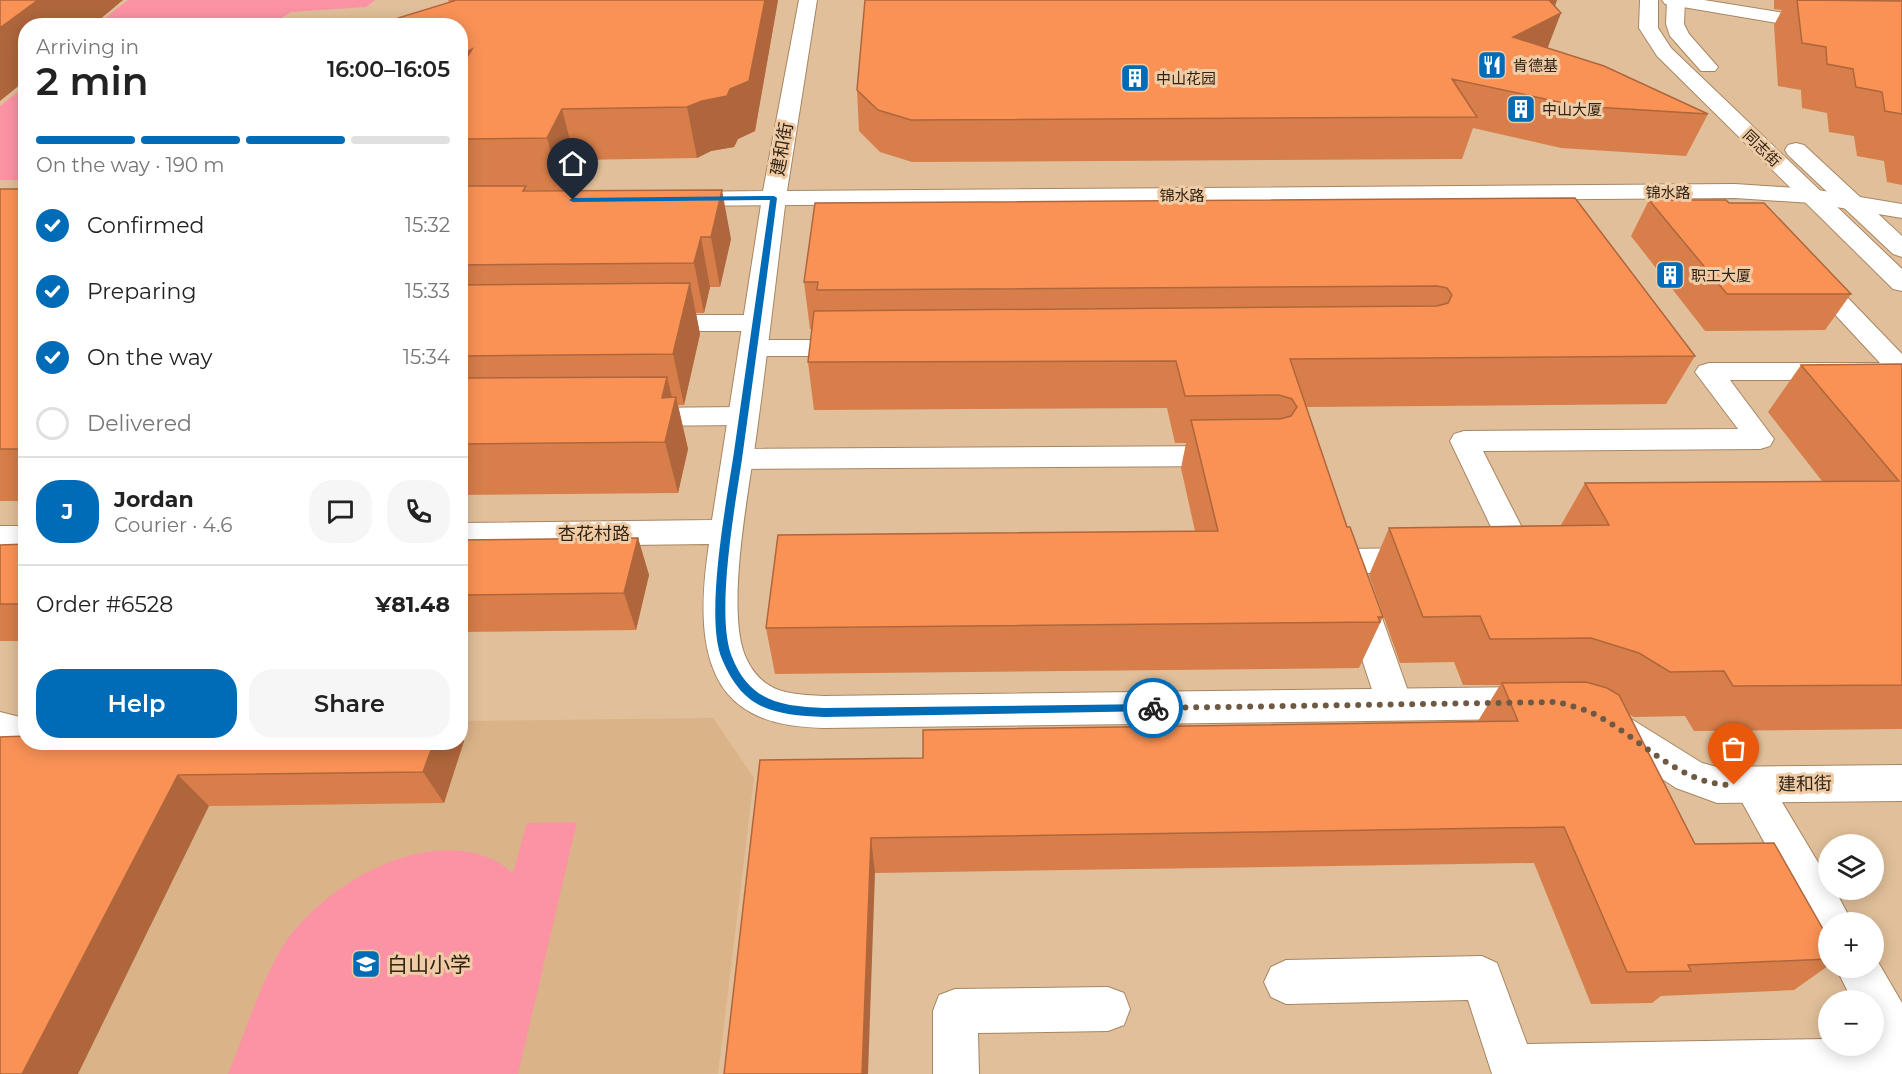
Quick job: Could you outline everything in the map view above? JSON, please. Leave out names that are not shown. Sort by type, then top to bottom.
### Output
[{"type":"street","name":"建和街","points":[[807,0],[774,198],[727,532],[720,618],[726,657],[745,688],[769,706],[789,711],[824,712],[1559,702],[1591,712],[1690,776],[1717,785],[1902,783]]},
{"type":"street","name":"同志街","points":[[1649,0],[1645,21],[1650,34],[1664,52],[1902,283]]},
{"type":"street","points":[[1671,0],[1902,38]]},
{"type":"street","name":"同志街","points":[[1676,0],[1675,24],[1680,36],[1693,52],[1757,114]]},
{"type":"street","name":"同志街","points":[[1783,138],[1902,249]]},
{"type":"street","name":"锦水路","points":[[658,199],[1736,191],[1812,196],[1902,211]]},
{"type":"street","name":"杏花村路","points":[[468,535],[727,532]]},
{"type":"street","points":[[0,538],[18,538]]},
{"type":"lane","points":[[1792,254],[1902,370]]},
{"type":"lane","points":[[626,324],[872,347]]},
{"type":"lane","points":[[1486,560],[1522,559],[1464,441],[1760,439],[1709,372],[1902,370]]},
{"type":"lane","points":[[614,417],[744,416]]},
{"type":"lane","points":[[738,459],[1255,455]]},
{"type":"lane","points":[[1395,705],[1346,561],[1440,560]]},
{"type":"lane","points":[[1751,784],[1825,912]]},
{"type":"lane","points":[[1286,982],[1482,978],[1512,1067],[1902,1060]]},
{"type":"lane","points":[[1863,978],[1902,1046]]},
{"type":"lane","points":[[956,1074],[955,1011],[1108,1009]]},
{"type":"shaded area","points":[[128,0],[375,0],[366,7],[291,12],[281,18],[105,18]]},
{"type":"shaded area","points":[[18,92],[18,180],[0,180],[0,106]]},
{"type":"shaded area","name":"白山小学","points":[[713,718],[754,778],[718,1074],[0,1074],[0,853],[427,750],[468,750],[468,721]]},
{"type":"shaded area","points":[[577,822],[518,1074],[228,1074],[269,971],[278,955],[287,940],[305,919],[327,899],[352,881],[380,866],[409,856],[438,851],[467,852],[494,860],[513,873],[527,823]]},
{"type":"building","points":[[0,0],[38,0],[0,28]]},
{"type":"building","points":[[765,0],[749,81],[730,89],[727,96],[702,101],[687,107],[562,109],[547,138],[468,139],[468,56],[472,49],[468,51],[468,18],[398,18],[454,1]]},
{"type":"building","name":"中山花园","points":[[865,0],[1549,0],[1561,13],[1513,37],[1604,66],[1708,114],[1578,106],[1452,79],[1477,117],[911,120],[878,110],[857,90]]},
{"type":"building","points":[[1797,0],[1902,1],[1902,114],[1885,111],[1882,92],[1856,87],[1853,69],[1827,64],[1826,47],[1802,43]]},
{"type":"building","points":[[468,186],[526,186],[523,191],[722,190],[711,237],[701,237],[694,263],[468,265]]},
{"type":"building","points":[[0,189],[18,189],[18,449],[0,449]]},
{"type":"building","points":[[1575,198],[1695,356],[1290,359],[1347,527],[1350,527],[1383,617],[1378,617],[1380,622],[766,628],[778,535],[1218,531],[1191,420],[1280,419],[1291,416],[1297,407],[1292,399],[1279,395],[1185,396],[1176,361],[808,362],[814,311],[1437,306],[1448,303],[1452,295],[1447,288],[1437,286],[817,290],[818,282],[804,282],[815,203]]},
{"type":"building","points":[[1649,200],[1726,200],[1729,203],[1764,203],[1851,294],[1727,294]]},
{"type":"building","points":[[690,283],[673,354],[468,356],[468,285]]},
{"type":"building","points":[[1902,364],[1902,685],[1733,686],[1724,671],[1670,672],[1639,653],[1591,638],[1490,639],[1480,616],[1423,617],[1389,528],[1609,525],[1585,483],[1899,481],[1801,365]]},
{"type":"building","points":[[667,377],[662,398],[676,397],[665,442],[468,444],[468,378]]},
{"type":"building","points":[[638,538],[624,593],[468,595],[468,540]]},
{"type":"building","points":[[18,544],[18,604],[0,604],[0,545]]},
{"type":"building","points":[[1586,682],[1607,688],[1619,695],[1695,844],[1774,843],[1818,920],[1818,959],[1688,965],[1691,971],[1627,972],[1564,827],[871,838],[862,1074],[724,1074],[760,760],[923,758],[923,730],[1518,721],[1502,683]]},
{"type":"building","points":[[18,736],[18,750],[431,750],[423,772],[178,775],[22,1074],[0,1074],[0,737]]},
{"type":"way so far","points":[[1153,708],[1559,702],[1591,712],[1690,776],[1717,785],[1734,785]]},
{"type":"place","name":"肯德基","points":[[1492,65]]},
{"type":"place","name":"中山花园","points":[[1135,78]]},
{"type":"place","name":"中山大厦","points":[[1521,109]]},
{"type":"place","name":"职工大厦","points":[[1670,275]]},
{"type":"place","name":"白山小学","points":[[366,964]]},
{"type":"route","points":[[573,200],[774,198],[727,532],[720,618],[726,657],[745,688],[769,706],[789,711],[1153,708]]}]
